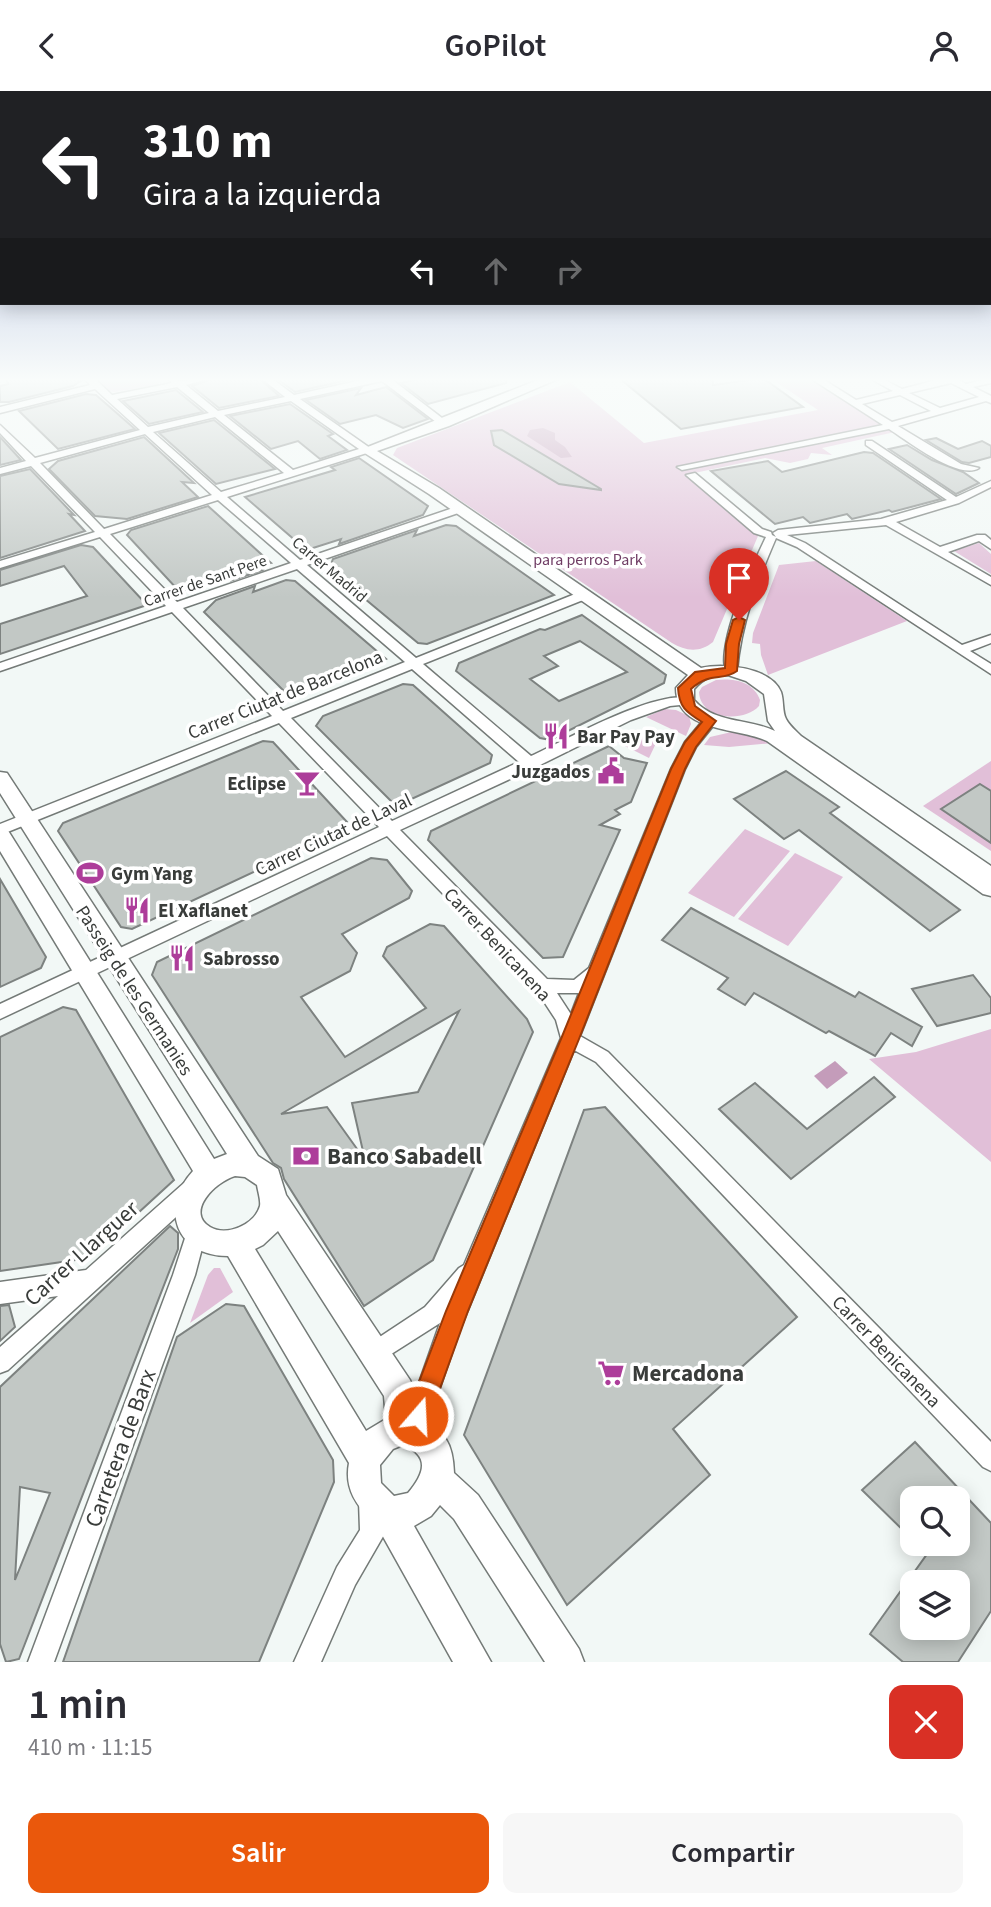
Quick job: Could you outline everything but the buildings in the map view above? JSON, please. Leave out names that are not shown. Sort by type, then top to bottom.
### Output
[{"type":"street","name":"Carrer Benicanena","points":[[22,451],[543,986],[564,1018],[570,1039],[602,1057],[991,1459]]},
{"type":"street","points":[[0,471],[71,451]]},
{"type":"street","name":"Carrer Madrid","points":[[168,451],[416,662],[531,764]]},
{"type":"street","points":[[263,451],[292,474]]},
{"type":"street","points":[[371,451],[694,678]]},
{"type":"street","points":[[0,565],[292,474],[378,451]]},
{"type":"street","points":[[776,451],[690,470],[758,531],[801,545],[991,670]]},
{"type":"street","points":[[881,451],[955,501]]},
{"type":"street","points":[[773,537],[886,520],[955,501],[990,485],[979,467],[953,463],[934,451]]},
{"type":"street","name":"Carrer de Sant Pere","points":[[0,667],[456,510]]},
{"type":"street","points":[[886,520],[991,582]]},
{"type":"street","points":[[939,551],[981,537],[991,525]]},
{"type":"street","points":[[731,671],[733,644],[745,597],[773,537]]},
{"type":"street","points":[[981,537],[991,546]]},
{"type":"street","name":"Carrer Ciutat de Barcelona","points":[[0,832],[26,819],[579,598]]},
{"type":"street","points":[[961,650],[991,639]]},
{"type":"street","points":[[991,877],[794,740],[779,725],[774,708],[775,700],[765,684],[731,671],[694,678],[685,688],[685,701],[690,709],[710,721],[755,729],[774,737],[991,888]]},
{"type":"street","name":"Carrer Ciutat de Laval","points":[[0,1012],[626,717],[667,702],[685,701]]},
{"type":"street","points":[[737,726],[761,721],[774,708]]},
{"type":"street","points":[[409,1430],[684,756],[710,721]]},
{"type":"street","name":"Passeig de les Germanies","points":[[0,778],[249,1165]]},
{"type":"street","name":"Passeig de les Germanies","points":[[0,832],[86,972],[204,1179]]},
{"type":"street","points":[[543,986],[577,987],[595,973]]},
{"type":"street","points":[[275,1202],[273,1212],[260,1231],[236,1244],[221,1245],[207,1241],[196,1233],[190,1222],[188,1209],[204,1179],[235,1164],[249,1165],[269,1178],[275,1202],[399,1391],[409,1430]]},
{"type":"street","name":"Carrer Llarguer","points":[[0,1362],[87,1281],[204,1179]]},
{"type":"street","name":"Carretera de Barx","points":[[41,1662],[184,1275],[196,1233]]},
{"type":"street","points":[[236,1244],[365,1459]]},
{"type":"street","points":[[374,1354],[433,1315],[478,1263]]},
{"type":"street","points":[[0,1293],[87,1281]]},
{"type":"street","points":[[379,1505],[404,1513],[414,1510],[429,1497],[438,1479],[436,1455],[423,1436],[409,1430],[379,1438],[365,1459],[364,1480],[473,1662]]},
{"type":"street","points":[[438,1479],[466,1507],[566,1662]]},
{"type":"street","points":[[307,1662],[346,1576],[373,1533],[379,1505]]},
{"type":"green space","name":"para perros Park","points":[[395,451],[827,451],[832,455],[811,453],[808,459],[790,463],[765,458],[685,475],[758,536],[713,642],[698,649],[687,649],[672,643],[393,455]]},
{"type":"green space","points":[[979,543],[991,554],[991,574],[954,551]]},
{"type":"green space","points":[[816,561],[907,621],[768,675],[760,644],[752,643],[753,633],[779,565]]},
{"type":"green space","points":[[716,680],[736,680],[747,685],[757,694],[759,706],[743,715],[724,716],[714,713],[701,701],[699,692],[702,687]]},
{"type":"green space","points":[[665,709],[676,710],[689,716],[691,724],[686,736],[646,717]]},
{"type":"green space","points":[[646,731],[658,739],[649,758],[617,742]]},
{"type":"green space","points":[[736,731],[750,732],[773,743],[729,747],[704,745],[710,737]]},
{"type":"green space","points":[[991,761],[991,851],[923,806]]},
{"type":"green space","points":[[745,829],[790,851],[734,917],[688,893]]},
{"type":"green space","points":[[795,853],[843,877],[788,946],[738,919]]},
{"type":"green space","points":[[991,1029],[991,1162],[869,1059],[916,1052]]},
{"type":"green space","points":[[214,1268],[220,1268],[233,1292],[190,1323],[208,1275]]},
{"type":"shaded area","points":[[551,451],[568,451],[572,457],[561,458]]},
{"type":"shaded area","points":[[835,1061],[848,1073],[827,1089],[814,1076]]},
{"type":"place","name":"Bar Pay Pay","points":[[556,736]]},
{"type":"place","name":"Juzgados","points":[[611,771]]},
{"type":"place","name":"Eclipse","points":[[307,783]]},
{"type":"place","name":"Gym Yang","points":[[90,873]]},
{"type":"place","name":"El Xaflanet","points":[[137,910]]},
{"type":"place","name":"Sabrosso","points":[[182,958]]},
{"type":"place","name":"Banco Sabadell","points":[[306,1156]]},
{"type":"place","name":"Mercadona","points":[[611,1373]]},
{"type":"route","points":[[418,1416],[457,1311],[678,769],[690,745],[710,721],[690,709],[685,701],[685,688],[700,674],[731,671],[733,644],[739,620]]}]
